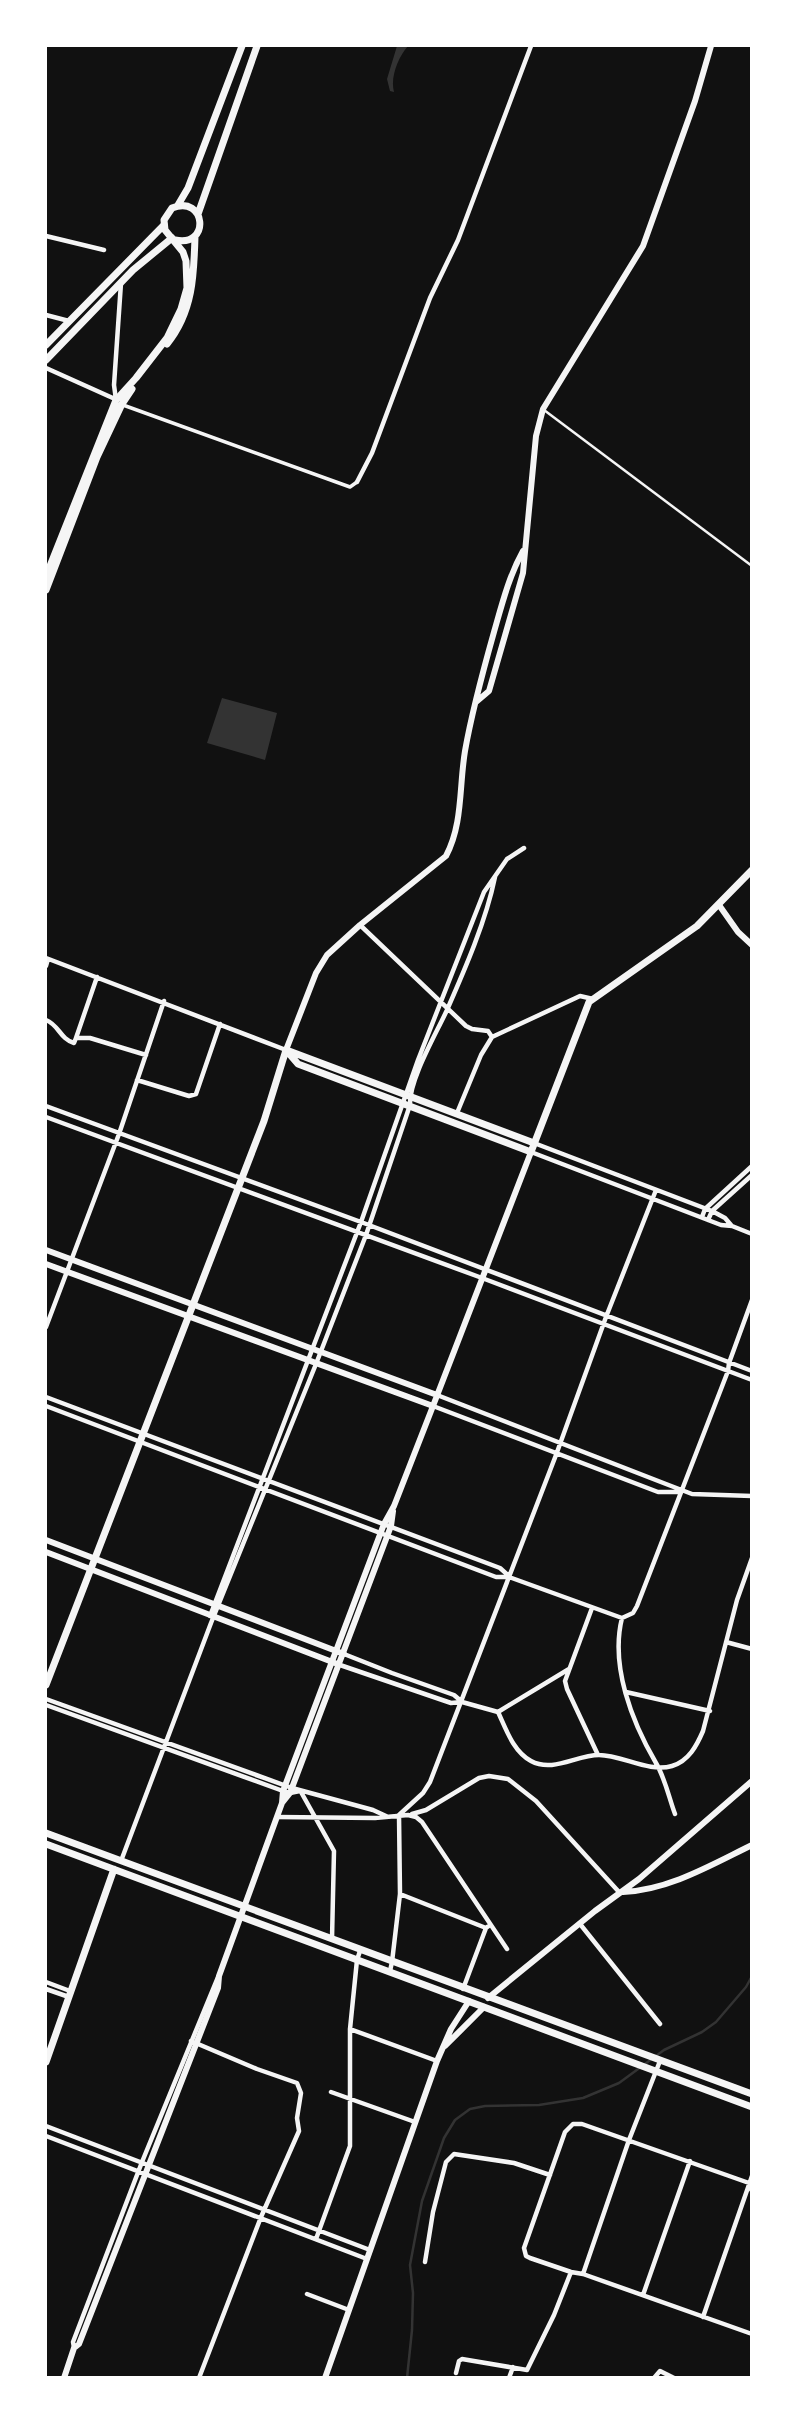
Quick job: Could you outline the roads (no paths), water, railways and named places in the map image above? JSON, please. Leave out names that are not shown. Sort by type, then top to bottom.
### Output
[{"type":"main road","points":[[46,345],[164,225],[169,211],[177,205],[188,188],[242,46]]},
{"type":"main road","points":[[46,590],[119,402],[175,335],[183,320],[192,288],[195,236],[200,225],[198,214],[257,46]]},
{"type":"main road","points":[[177,205],[189,206],[198,214]]},
{"type":"main road","points":[[46,576],[119,402],[167,338],[181,309],[188,282],[186,261],[164,225]]},
{"type":"main road","points":[[46,360],[121,282],[173,239],[184,241],[195,236]]},
{"type":"main road","points":[[407,1100],[531,1152],[583,1014],[593,999],[697,926],[751,870]]},
{"type":"main road","points":[[286,1050],[298,1064],[456,1114],[534,1143]]},
{"type":"main road","points":[[46,1685],[92,1559],[141,1442],[264,1121],[286,1050]]},
{"type":"main road","points":[[46,1833],[751,2094]]},
{"type":"main road","points":[[46,1844],[751,2107]]},
{"type":"main road","points":[[46,2062],[114,1869]]},
{"type":"street","points":[[46,368],[119,402],[350,487],[357,482],[372,453],[430,298],[458,240],[531,46]]},
{"type":"street","points":[[46,966],[47,958],[286,1050],[316,973],[338,943],[446,856],[458,826],[458,802],[465,751],[476,702],[489,691],[523,573],[536,436],[543,409],[643,246],[695,102],[711,46]]},
{"type":"street","points":[[46,236],[104,250]]},
{"type":"street","points":[[119,402],[114,385],[121,282]]},
{"type":"street","points":[[46,315],[69,321]]},
{"type":"street","points":[[121,1861],[211,1623],[258,1487],[361,1222],[484,892],[507,859],[524,848]]},
{"type":"street","points":[[216,1606],[266,1490],[370,1226],[407,1100],[468,957],[491,896],[495,877]]},
{"type":"street","points":[[719,905],[751,945]]},
{"type":"street","points":[[360,925],[469,1028],[488,1031],[492,1037]]},
{"type":"street","points":[[468,933],[476,936]]},
{"type":"street","points":[[461,954],[468,957]]},
{"type":"street","points":[[46,1020],[55,1024],[62,1037],[74,1043],[97,977]]},
{"type":"street","points":[[456,1114],[481,1055],[492,1037],[580,996],[593,999]]},
{"type":"street","points":[[46,1328],[119,1134],[164,1002]]},
{"type":"street","points":[[137,1080],[189,1096],[196,1094],[220,1024]]},
{"type":"street","points":[[76,1038],[90,1038],[146,1055]]},
{"type":"street","points":[[46,1106],[361,1222],[751,1371]]},
{"type":"street","points":[[46,1117],[751,1380]]},
{"type":"street","points":[[534,1143],[712,1211],[725,1218],[732,1226]]},
{"type":"street","points":[[287,1790],[340,1665],[394,1506],[531,1152],[751,1234]]},
{"type":"street","points":[[702,1217],[705,1209],[751,1166]]},
{"type":"street","points":[[708,1220],[712,1211],[751,1175]]},
{"type":"street","points":[[389,1972],[400,1894],[399,1815],[427,1788],[656,1190]]},
{"type":"street","points":[[46,1250],[437,1395],[681,1491],[692,1494],[751,1496]]},
{"type":"street","points":[[46,1264],[658,1492],[681,1491]]},
{"type":"street","points":[[675,1814],[625,1692],[618,1644],[624,1618],[635,1610],[728,1371],[751,1300]]},
{"type":"street","points":[[46,1397],[500,1568],[509,1577]]},
{"type":"street","points":[[46,1406],[496,1577],[509,1577],[624,1618]]},
{"type":"street","points":[[64,2378],[142,2173],[218,1988],[220,1973],[332,1662],[384,1534]]},
{"type":"street","points":[[46,1540],[454,1695],[462,1702]]},
{"type":"street","points":[[46,1552],[340,1665],[451,1703],[462,1702],[498,1712],[569,1669]]},
{"type":"street","points":[[498,1712],[512,1741],[532,1762],[553,1764],[598,1755],[658,1767],[678,1763],[694,1748],[710,1711],[742,1581],[751,1558]]},
{"type":"street","points":[[592,1608],[565,1681],[598,1755]]},
{"type":"street","points":[[726,1642],[751,1649]]},
{"type":"street","points":[[625,1692],[710,1711]]},
{"type":"street","points":[[46,1699],[287,1790],[363,1807],[386,1816]]},
{"type":"street","points":[[46,1705],[165,1745]]},
{"type":"street","points":[[408,1815],[426,1810],[479,1778],[489,1776],[508,1779],[536,1801],[619,1892]]},
{"type":"street","points":[[488,1998],[619,1892],[639,1879],[751,1781]]},
{"type":"street","points":[[300,1791],[334,1851],[332,1941]]},
{"type":"street","points":[[277,1817],[416,1817],[422,1822],[488,1926],[507,1949]]},
{"type":"street","points":[[619,1892],[652,1889],[751,1847]]},
{"type":"street","points":[[400,1894],[488,1926]]},
{"type":"street","points":[[580,1924],[660,2024]]},
{"type":"street","points":[[463,1989],[488,1926]]},
{"type":"street","points":[[316,2239],[350,2146],[351,2029],[360,1951]]},
{"type":"street","points":[[46,1982],[70,1994]]},
{"type":"street","points":[[46,1989],[70,1994]]},
{"type":"street","points":[[325,2378],[437,2061],[451,2029],[469,2001]]},
{"type":"street","points":[[444,2047],[484,2007]]},
{"type":"street","points":[[351,2029],[437,2061]]},
{"type":"street","points":[[194,2042],[257,2069],[294,2081],[300,2089],[301,2100],[296,2118],[299,2131],[261,2217],[199,2378]]},
{"type":"street","points":[[583,2274],[652,2070],[658,2060]]},
{"type":"street","points":[[331,2092],[416,2123]]},
{"type":"street","points":[[750,2180],[582,2124],[573,2124],[565,2132],[525,2243],[524,2253],[530,2258],[583,2274],[751,2334]]},
{"type":"street","points":[[46,2126],[371,2250]]},
{"type":"street","points":[[46,2136],[367,2260]]},
{"type":"street","points":[[425,2262],[433,2212],[449,2157],[454,2154],[513,2163],[550,2175]]},
{"type":"street","points":[[643,2295],[690,2161]]},
{"type":"street","points":[[750,2180],[751,2191]]},
{"type":"street","points":[[703,2317],[750,2180]]},
{"type":"street","points":[[456,2373],[458,2363],[462,2359],[527,2370],[554,2315],[571,2272]]},
{"type":"street","points":[[307,2294],[349,2311]]},
{"type":"street","points":[[509,2378],[513,2367]]},
{"type":"street","points":[[654,2378],[660,2371],[674,2378]]},
{"type":"lane","points":[[543,409],[751,566]]},
{"type":"waterway","points":[[407,2378],[413,2293],[410,2265],[422,2201],[444,2138],[455,2120],[470,2109],[485,2106],[539,2105],[583,2098],[619,2083],[664,2050],[702,2032],[716,2022],[752,1976]]}]
